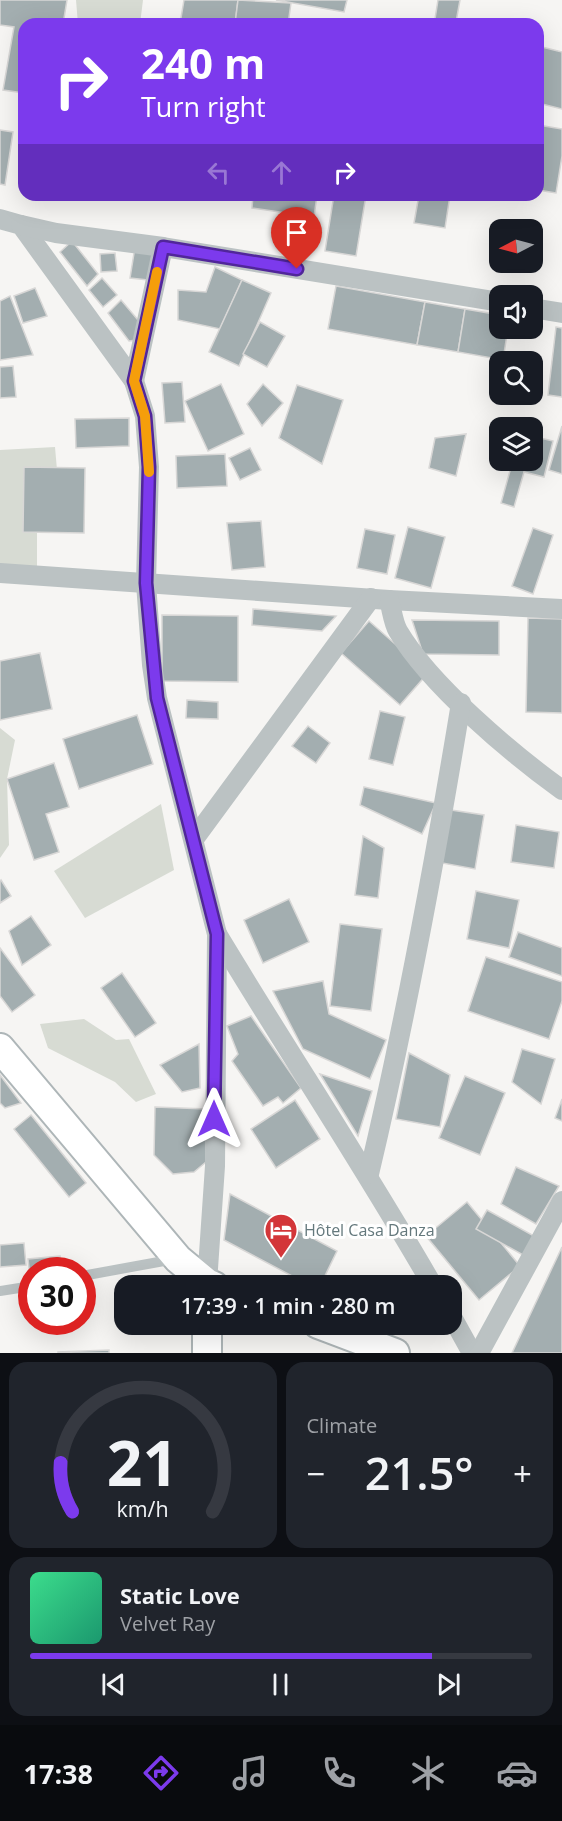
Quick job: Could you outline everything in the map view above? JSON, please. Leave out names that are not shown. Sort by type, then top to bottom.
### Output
[{"type":"main road","points":[[0,1047],[178,1259],[197,1275]]},
{"type":"main road","points":[[207,1335],[207,1353]]},
{"type":"main road","points":[[347,1335],[395,1353]]},
{"type":"street","points":[[0,219],[56,233],[163,247],[489,300]]},
{"type":"street","points":[[21,225],[134,381],[145,416],[149,467],[146,583],[157,698],[217,934],[215,1166],[210,1275]]},
{"type":"street","points":[[134,381],[163,247]]},
{"type":"street","points":[[543,309],[562,312]]},
{"type":"street","points":[[0,573],[562,609]]},
{"type":"street","points":[[380,599],[417,659],[488,729],[562,790]]},
{"type":"street","points":[[194,839],[380,599]]},
{"type":"street","points":[[369,1174],[395,1065],[431,884],[461,703]]},
{"type":"street","points":[[217,934],[270,1022],[369,1174],[427,1275]]},
{"type":"street","points":[[479,1353],[562,1201]]},
{"type":"street","points":[[462,1335],[472,1353]]},
{"type":"lane","points":[[96,1274],[178,1259]]},
{"type":"lane","points":[[0,1291],[18,1288]]},
{"type":"shaded area","points":[[76,0],[143,0],[141,18],[78,18]]},
{"type":"shaded area","points":[[55,447],[57,470],[37,509],[37,569],[0,567],[0,450]]},
{"type":"shaded area","points":[[0,728],[15,740],[7,779],[9,845],[0,858]]},
{"type":"shaded area","points":[[161,804],[174,870],[85,918],[54,871]]},
{"type":"shaded area","points":[[84,1019],[116,1040],[129,1039],[156,1094],[136,1102],[115,1082],[48,1048],[40,1024]]},
{"type":"building","points":[[0,0],[67,0],[64,18],[18,18],[18,92],[3,90],[14,27],[0,25]]},
{"type":"building","points":[[184,0],[238,0],[236,18],[181,18]]},
{"type":"building","points":[[238,0],[291,3],[289,18],[236,18]]},
{"type":"building","points":[[276,0],[347,0],[344,12]]},
{"type":"building","points":[[438,0],[460,0],[457,18],[435,18]]},
{"type":"building","points":[[544,48],[562,52],[562,109],[544,104]]},
{"type":"building","points":[[544,126],[562,129],[562,156],[556,193],[544,191]]},
{"type":"building","points":[[0,130],[13,132],[5,185],[0,184]]},
{"type":"building","points":[[253,201],[316,201],[314,217],[252,208]]},
{"type":"building","points":[[333,201],[365,201],[356,256],[325,251]]},
{"type":"building","points":[[418,201],[449,201],[445,228],[414,223]]},
{"type":"building","points":[[72,241],[98,274],[87,286],[60,252]]},
{"type":"building","points":[[135,247],[153,250],[148,280],[130,278]]},
{"type":"building","points":[[115,253],[117,271],[101,272],[100,254]]},
{"type":"building","points":[[215,267],[242,280],[220,329],[178,320],[178,290],[206,292]]},
{"type":"building","points":[[102,278],[117,295],[103,307],[89,290]]},
{"type":"building","points":[[242,280],[271,293],[239,366],[209,352]]},
{"type":"building","points":[[336,286],[425,302],[417,345],[328,329]]},
{"type":"building","points":[[35,288],[47,316],[23,323],[14,296]]},
{"type":"building","points":[[10,296],[33,355],[0,360],[0,301]]},
{"type":"building","points":[[121,300],[138,320],[137,340],[129,341],[108,313]]},
{"type":"building","points":[[425,302],[465,309],[458,352],[417,345]]},
{"type":"building","points":[[465,309],[489,313],[489,339],[506,339],[504,351],[489,351],[489,358],[458,352]]},
{"type":"building","points":[[260,322],[285,336],[267,367],[243,354]]},
{"type":"building","points":[[556,327],[562,328],[562,397],[548,395]]},
{"type":"building","points":[[13,366],[16,397],[0,398],[0,367]]},
{"type":"building","points":[[182,382],[185,422],[165,423],[162,383]]},
{"type":"building","points":[[221,384],[244,434],[208,451],[185,401]]},
{"type":"building","points":[[263,384],[283,403],[262,426],[247,404]]},
{"type":"building","points":[[297,385],[343,400],[322,464],[279,438]]},
{"type":"building","points":[[129,418],[129,446],[76,448],[75,419]]},
{"type":"building","points":[[562,426],[562,474],[549,470]]},
{"type":"building","points":[[466,434],[456,476],[429,468],[435,438]]},
{"type":"building","points":[[543,439],[553,441],[544,477],[524,472],[514,507],[501,503],[510,471],[543,471]]},
{"type":"building","points":[[250,448],[261,470],[240,480],[229,458]]},
{"type":"building","points":[[225,454],[227,486],[177,488],[176,456]]},
{"type":"building","points":[[24,467],[85,468],[84,533],[23,532]]},
{"type":"building","points":[[261,521],[265,567],[232,570],[227,523]]},
{"type":"building","points":[[408,527],[445,537],[431,588],[395,578]]},
{"type":"building","points":[[533,528],[553,535],[533,594],[512,586]]},
{"type":"building","points":[[365,529],[395,535],[387,574],[357,568]]},
{"type":"building","points":[[253,609],[336,616],[322,631],[252,625]]},
{"type":"building","points":[[162,615],[238,616],[238,682],[162,681]]},
{"type":"building","points":[[528,618],[562,619],[562,713],[526,712]]},
{"type":"building","points":[[412,620],[499,621],[499,655],[423,654]]},
{"type":"building","points":[[369,621],[428,673],[400,705],[341,653]]},
{"type":"building","points":[[40,653],[52,709],[0,720],[0,661]]},
{"type":"building","points":[[187,700],[218,702],[218,719],[186,718]]},
{"type":"building","points":[[380,711],[405,717],[393,765],[369,759]]},
{"type":"building","points":[[137,715],[153,764],[79,789],[63,739]]},
{"type":"building","points":[[308,726],[330,743],[316,763],[292,746]]},
{"type":"building","points":[[54,763],[69,807],[46,814],[59,852],[34,860],[7,779]]},
{"type":"building","points":[[364,787],[436,803],[422,834],[360,805]]},
{"type":"building","points":[[451,810],[484,815],[475,869],[442,863]]},
{"type":"building","points":[[516,825],[559,832],[554,868],[511,862]]},
{"type":"building","points":[[363,836],[384,848],[378,898],[355,895]]},
{"type":"building","points":[[0,881],[11,896],[0,903]]},
{"type":"building","points":[[476,891],[519,900],[509,948],[467,939]]},
{"type":"building","points":[[289,899],[309,942],[263,963],[244,920]]},
{"type":"building","points":[[31,916],[51,945],[22,965],[9,931]]},
{"type":"building","points":[[340,924],[382,929],[371,1011],[330,1006]]},
{"type":"building","points":[[518,932],[562,948],[562,976],[509,957]]},
{"type":"building","points":[[0,948],[35,995],[12,1012],[0,996]]},
{"type":"building","points":[[486,957],[562,982],[562,1001],[549,1039],[468,1011]]},
{"type":"building","points":[[122,973],[156,1023],[135,1037],[101,988]]},
{"type":"building","points":[[323,981],[329,1014],[386,1040],[370,1079],[303,1049],[273,991]]},
{"type":"building","points":[[251,1016],[301,1088],[283,1103],[278,1097],[263,1106],[232,1061],[238,1054],[227,1026]]},
{"type":"building","points":[[199,1044],[200,1088],[182,1092],[160,1065]]},
{"type":"building","points":[[522,1049],[555,1059],[541,1104],[512,1082]]},
{"type":"building","points":[[409,1053],[450,1075],[440,1127],[396,1119]]},
{"type":"building","points":[[320,1074],[372,1091],[358,1136]]},
{"type":"building","points":[[0,1075],[21,1103],[5,1108],[0,1103]]},
{"type":"building","points":[[465,1076],[505,1093],[480,1155],[439,1138]]},
{"type":"building","points":[[562,1099],[562,1121],[555,1118]]},
{"type":"building","points":[[295,1100],[320,1139],[276,1168],[251,1129]]},
{"type":"building","points":[[155,1107],[206,1109],[206,1162],[194,1172],[173,1174],[154,1155]]},
{"type":"building","points":[[31,1115],[86,1183],[69,1197],[14,1129]]},
{"type":"building","points":[[516,1167],[559,1186],[536,1224],[501,1204]]},
{"type":"building","points":[[230,1194],[337,1251],[325,1275],[290,1275],[224,1240]]},
{"type":"building","points":[[467,1202],[520,1266],[479,1300],[462,1279],[462,1275],[458,1275],[426,1236]]},
{"type":"building","points":[[487,1210],[534,1236],[523,1255],[476,1229]]},
{"type":"building","points":[[24,1243],[25,1257],[18,1257],[18,1266],[0,1267],[0,1245]]},
{"type":"building","points":[[562,1247],[562,1353],[512,1353]]},
{"type":"building","points":[[109,1350],[109,1353],[58,1353],[58,1352]]},
{"type":"slow traffic","points":[[149,472],[145,416],[134,381],[157,272]]},
{"type":"place","name":"Hôtel Casa Danza","points":[[281,1259]]},
{"type":"route","points":[[214,1119],[217,934],[157,698],[152,665],[146,583],[149,467],[145,416],[134,381],[163,247],[297,269]]}]
